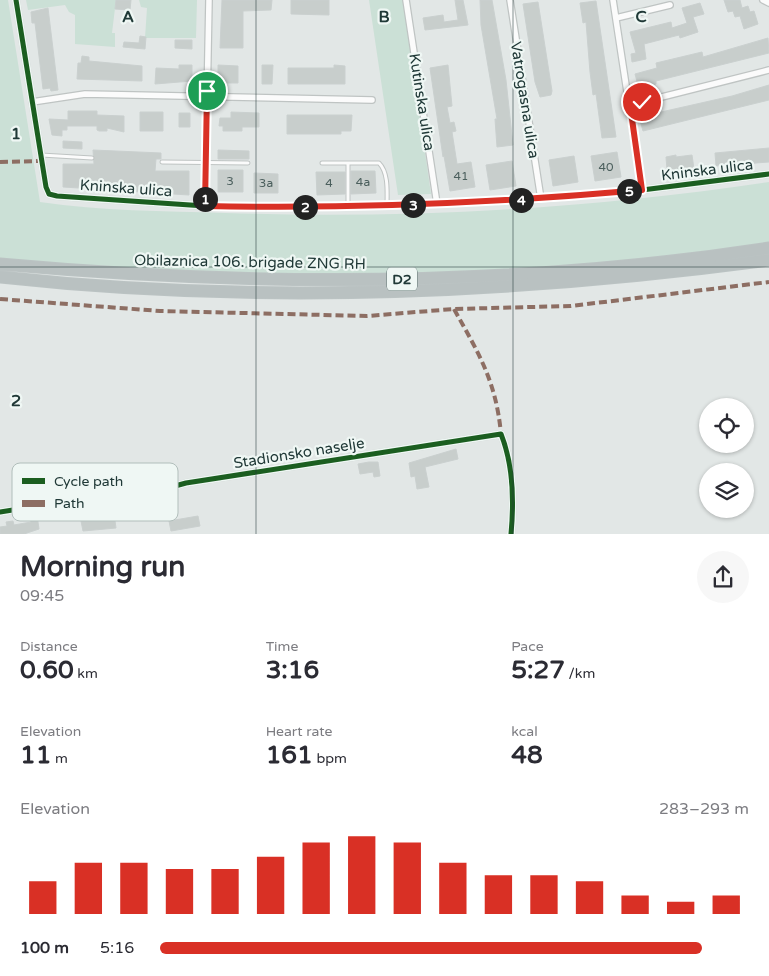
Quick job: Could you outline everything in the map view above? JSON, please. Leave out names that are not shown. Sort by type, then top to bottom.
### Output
[{"type":"highway","name":"Obilaznica 106. brigade ZNG RH","points":[[0,264],[162,276],[383,280],[503,275],[643,264],[769,248]]},
{"type":"highway","name":"Obilaznica 106. brigade ZNG RH","points":[[0,277],[191,290],[444,290],[621,278],[769,260]]},
{"type":"street","points":[[16,0],[40,155]]},
{"type":"street","points":[[205,206],[209,0]]},
{"type":"street","name":"Kutinska ulica","points":[[406,0],[437,204]]},
{"type":"street","name":"Vatrogasna ulica","points":[[510,0],[540,199]]},
{"type":"street","points":[[614,0],[642,190]]},
{"type":"street","points":[[763,0],[769,3]]},
{"type":"street","points":[[616,18],[670,5]]},
{"type":"street","points":[[630,105],[769,70]]},
{"type":"street","points":[[32,102],[76,95],[372,100]]},
{"type":"street","name":"Kninska ulica","points":[[40,155],[49,194],[205,206],[348,207],[540,199],[642,190],[769,174]]},
{"type":"street","name":"Stadionsko naselje","points":[[178,485],[501,434],[506,445],[514,507],[511,534]]},
{"type":"lane","points":[[40,155],[92,158]]},
{"type":"lane","points":[[162,162],[248,164]]},
{"type":"lane","points":[[322,163],[378,164],[383,167],[388,206]]},
{"type":"lane","points":[[348,164],[348,207]]},
{"type":"green space","points":[[0,0],[8,0],[40,202],[109,209],[225,213],[429,213],[498,210],[634,199],[769,182],[769,243],[587,264],[465,273],[404,275],[247,275],[0,261]]},
{"type":"green space","points":[[26,0],[116,0],[112,33],[115,33],[115,47],[75,44],[75,15],[69,12],[65,5],[28,10]]},
{"type":"green space","points":[[139,0],[197,0],[196,38],[145,38],[147,8],[141,7]]},
{"type":"green space","points":[[369,0],[403,0],[431,194],[398,195]]},
{"type":"building","points":[[116,0],[131,0],[130,10],[115,9]]},
{"type":"building","points":[[222,0],[272,0],[271,10],[243,11],[243,48],[220,48]]},
{"type":"building","points":[[291,0],[329,0],[329,15],[291,14]]},
{"type":"building","points":[[455,0],[463,0],[468,25],[425,30],[423,18],[443,15],[444,22],[458,20]]},
{"type":"building","points":[[480,0],[492,0],[506,80],[513,145],[497,147],[495,119],[497,119],[481,25]]},
{"type":"building","points":[[724,0],[740,0],[742,8],[748,6],[750,12],[754,11],[758,24],[744,29],[740,16],[735,17],[733,11],[728,12]]},
{"type":"building","points":[[596,1],[616,137],[602,138],[596,94],[593,95],[586,22],[583,23],[580,3]]},
{"type":"building","points":[[538,2],[552,91],[551,95],[540,97],[535,82],[523,4]]},
{"type":"building","points":[[700,3],[704,14],[693,17],[698,32],[680,38],[679,35],[644,44],[646,59],[632,62],[631,54],[636,53],[630,32],[671,22],[672,28],[687,23],[682,8]]},
{"type":"building","points":[[48,8],[58,90],[51,91],[50,88],[43,89],[35,23],[32,23],[31,12]]},
{"type":"building","points":[[140,36],[146,37],[145,49],[123,47],[124,42],[139,43]]},
{"type":"building","points":[[768,38],[769,53],[656,81],[656,84],[639,89],[635,74],[657,68],[656,63],[702,52],[703,57]]},
{"type":"building","points":[[175,40],[192,40],[192,49],[175,48]]},
{"type":"building","points":[[82,56],[89,57],[89,61],[142,66],[142,81],[77,79],[78,63],[81,63]]},
{"type":"building","points":[[179,65],[192,65],[192,81],[155,84],[156,68],[179,69]]},
{"type":"building","points":[[218,65],[238,66],[238,83],[218,83]]},
{"type":"building","points":[[262,65],[273,65],[272,84],[262,84]]},
{"type":"building","points":[[334,65],[345,66],[345,84],[288,84],[288,68],[334,68]]},
{"type":"building","points":[[448,65],[452,106],[447,107],[450,123],[454,122],[456,131],[452,132],[457,164],[471,162],[475,187],[450,191],[430,68]]},
{"type":"building","points":[[769,85],[769,100],[643,131],[639,117],[732,96]]},
{"type":"building","points":[[68,111],[97,111],[97,115],[124,116],[124,132],[107,128],[107,131],[99,131],[97,126],[67,126],[67,130],[62,130],[62,136],[52,135],[49,119],[68,120]]},
{"type":"building","points":[[140,112],[163,112],[163,131],[140,131]]},
{"type":"building","points":[[231,112],[259,113],[259,127],[242,127],[242,131],[223,131],[223,126],[219,126],[220,118],[231,118]]},
{"type":"building","points":[[179,113],[190,113],[190,127],[179,127]]},
{"type":"building","points":[[287,115],[352,115],[351,131],[341,131],[341,134],[287,134]]},
{"type":"building","points":[[63,141],[82,142],[82,149],[63,148]]},
{"type":"building","points":[[769,148],[769,162],[716,166],[715,153]]},
{"type":"building","points":[[93,150],[161,153],[161,159],[156,159],[155,171],[189,171],[189,195],[63,187],[63,164],[94,164]]},
{"type":"building","points":[[218,150],[249,151],[249,159],[218,159]]},
{"type":"building","points":[[617,152],[621,177],[595,181],[591,156]]},
{"type":"building","points":[[676,155],[676,157],[692,155],[694,169],[667,170],[666,157]]},
{"type":"building","points":[[574,156],[578,182],[553,186],[549,160]]},
{"type":"building","points":[[512,161],[516,186],[490,190],[486,165]]},
{"type":"building","points":[[218,170],[243,170],[243,192],[218,192]]},
{"type":"building","points":[[351,171],[375,171],[376,193],[351,194]]},
{"type":"building","points":[[316,172],[345,172],[345,194],[317,195]]},
{"type":"building","points":[[254,173],[278,174],[278,193],[254,193]]},
{"type":"building","points":[[456,449],[458,459],[425,467],[429,487],[417,489],[415,476],[411,477],[409,463]]},
{"type":"building","points":[[378,462],[380,476],[374,477],[373,472],[360,474],[358,464]]},
{"type":"building","points":[[198,516],[200,526],[171,531],[169,521],[178,521],[178,519]]},
{"type":"building","points":[[13,521],[14,525],[38,521],[39,529],[24,534],[0,534],[0,527],[7,526],[6,522]]},
{"type":"building","points":[[81,521],[115,521],[116,528],[83,531]]},
{"type":"marked path","points":[[0,162],[41,161]]},
{"type":"marked path","points":[[0,299],[160,311],[367,316],[454,309],[571,306],[769,282]]},
{"type":"marked path","points":[[454,309],[479,354],[491,383],[499,415],[501,434]]},
{"type":"cycle path","points":[[16,0],[46,187],[49,194],[57,196],[205,206],[387,206],[541,199],[642,190],[769,174]]},
{"type":"cycle path","points":[[178,485],[501,434],[508,458],[512,483],[511,534]]},
{"type":"cycle path","points":[[0,512],[12,510]]},
{"type":"route","points":[[207,91],[205,206],[282,208],[540,199],[642,190],[630,105],[642,102]]}]
